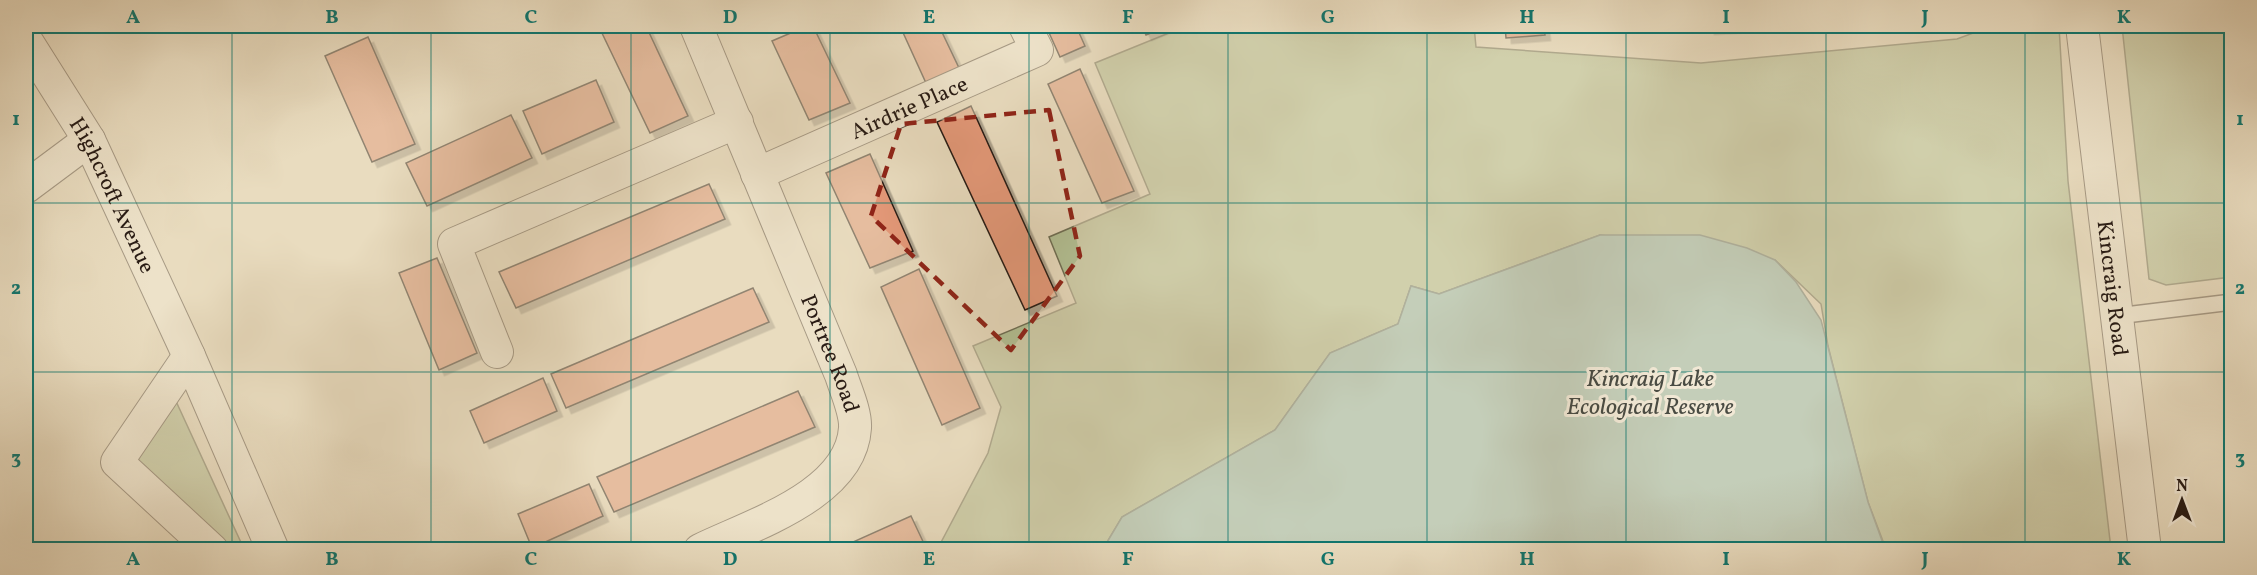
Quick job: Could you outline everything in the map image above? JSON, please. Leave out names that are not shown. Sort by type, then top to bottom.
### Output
[{"type":"street","name":"Portree Road","points":[[696,26],[841,375],[855,428],[850,449],[842,464],[833,478],[813,496],[700,549]]},
{"type":"street","name":"Airdrie Place","points":[[757,174],[1037,50],[1025,26]]},
{"type":"street","name":"Kincraig Road","points":[[2082,26],[2145,549]]},
{"type":"street","name":"Highcroft Avenue","points":[[26,40],[46,77],[89,140],[189,356],[273,549]]},
{"type":"street","points":[[497,352],[454,244],[737,122]]},
{"type":"street","points":[[26,187],[89,140]]},
{"type":"street","points":[[189,356],[117,462],[212,549]]},
{"type":"lane","points":[[2117,316],[2232,302]]},
{"type":"highlighted area","points":[[1049,110],[1080,256],[1011,350],[871,216],[901,124]]},
{"type":"green space","points":[[1186,26],[1474,26],[1476,47],[1701,63],[1957,39],[1992,26],[2059,26],[2068,181],[2111,549],[1886,549],[1868,502],[1828,346],[1821,304],[1775,260],[1600,235],[1439,294],[1411,286],[1398,324],[1330,353],[1275,430],[1122,517],[1103,549],[937,550],[988,453],[1001,407],[973,346],[1076,303],[1049,237],[1150,194],[1095,63]]},
{"type":"green space","points":[[2122,26],[2231,26],[2231,277],[2166,285],[2149,279]]},
{"type":"green space","points":[[169,386],[244,549],[212,549],[117,463]]},
{"type":"water","name":"Kincraig Lake Ecological Reserve","points":[[1600,235],[1700,235],[1747,248],[1775,260],[1796,282],[1821,320],[1868,502],[1885,549],[1103,549],[1122,517],[1275,430],[1330,353],[1398,324],[1411,286],[1439,294]]},
{"type":"building","points":[[609,26],[646,26],[688,116],[650,133],[600,29]]},
{"type":"building","points":[[807,26],[813,26],[850,103],[809,120],[772,41]]},
{"type":"building","points":[[900,26],[939,26],[959,68],[926,83]]},
{"type":"building","points":[[1046,26],[1076,26],[1085,46],[1060,57]]},
{"type":"building","points":[[1142,26],[1168,26],[1146,35]]},
{"type":"building","points":[[1505,26],[1544,26],[1545,35],[1506,38]]},
{"type":"building","points":[[1709,26],[1758,26],[1709,29]]},
{"type":"building","points":[[368,37],[415,144],[372,162],[325,56]]},
{"type":"building","points":[[1080,69],[1134,191],[1102,203],[1048,84]]},
{"type":"building","points":[[596,80],[614,122],[542,154],[523,111]]},
{"type":"building","points":[[971,106],[1057,296],[1025,310],[937,122]]},
{"type":"building","points":[[511,115],[532,158],[427,206],[406,163]]},
{"type":"building","points":[[870,154],[913,251],[870,268],[826,173]]},
{"type":"building","points":[[709,184],[725,219],[516,308],[499,272]]},
{"type":"building","points":[[437,258],[477,353],[439,370],[399,273]]},
{"type":"building","points":[[919,269],[980,408],[942,425],[881,287]]},
{"type":"building","points":[[753,288],[769,322],[566,408],[551,374]]},
{"type":"building","points":[[543,378],[557,411],[484,443],[470,411]]},
{"type":"building","points":[[798,391],[815,427],[614,512],[597,477]]},
{"type":"building","points":[[589,484],[603,516],[532,548],[518,514]]},
{"type":"building","points":[[911,516],[927,550],[846,550],[844,546]]}]
